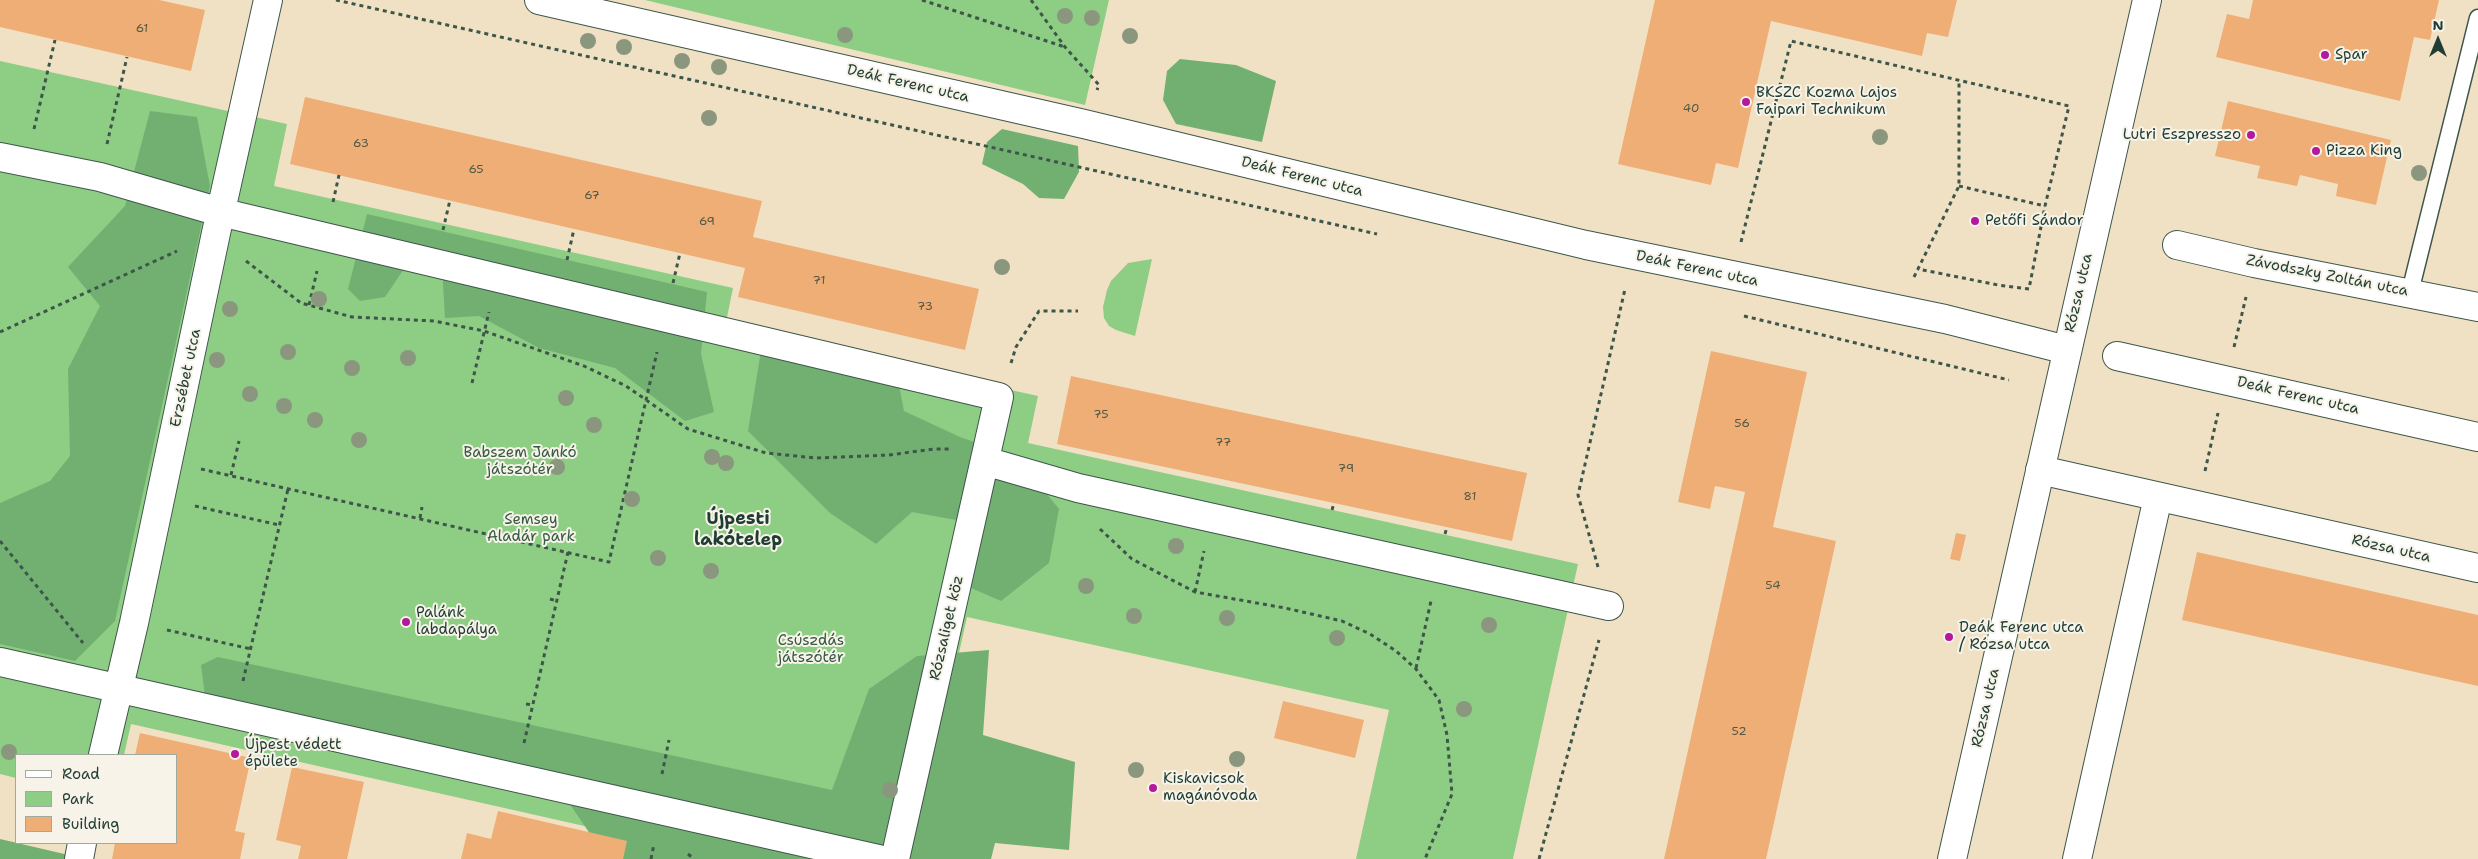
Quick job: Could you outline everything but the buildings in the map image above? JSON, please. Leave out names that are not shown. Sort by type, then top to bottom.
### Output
[{"type":"street","name":"Erzsébet utca","points":[[103,754],[134,622],[268,0]]},
{"type":"street","name":"Deák Ferenc utca","points":[[539,0],[1084,124],[1586,245],[1944,320],[2067,350]]},
{"type":"street","name":"Rózsa utca","points":[[1952,859],[2147,0]]},
{"type":"street","points":[[0,157],[100,177],[217,230],[999,397]]},
{"type":"street","name":"Závodszky Zoltán utca","points":[[2177,245],[2254,263],[2410,292],[2478,307]]},
{"type":"street","name":"Deák Ferenc utca","points":[[2118,356],[2478,437]]},
{"type":"street","name":"Rózsaliget köz","points":[[895,859],[999,397]]},
{"type":"street","points":[[985,461],[1078,488],[1609,606]]},
{"type":"street","name":"Rózsa utca","points":[[2040,470],[2478,568]]},
{"type":"street","points":[[2077,859],[2158,497]]},
{"type":"street","points":[[0,662],[878,859]]},
{"type":"street","points":[[78,859],[82,844]]},
{"type":"lane","points":[[2410,292],[2478,18]]},
{"type":"path","points":[[336,0],[1387,236]]},
{"type":"path","points":[[922,0],[1065,47]]},
{"type":"path","points":[[1031,0],[1065,47],[1099,85],[1084,124]]},
{"type":"path","points":[[26,163],[55,40]]},
{"type":"path","points":[[1733,276],[1791,41],[2069,106],[2045,206],[2029,289],[1998,285],[1918,269]]},
{"type":"path","points":[[100,177],[127,57]]},
{"type":"path","points":[[1898,311],[1959,186],[1960,81]]},
{"type":"path","points":[[1959,186],[2045,206]]},
{"type":"path","points":[[0,332],[217,230],[245,261],[301,303],[352,317],[394,318],[434,322],[484,331],[584,366],[626,386],[688,428],[766,453],[816,458],[889,455],[934,449],[958,449],[985,461]]},
{"type":"path","points":[[1616,286],[1635,290]]},
{"type":"path","points":[[1539,859],[1609,606],[1578,495],[1625,287]]},
{"type":"path","points":[[999,397],[1016,347],[1040,312],[1078,311]]},
{"type":"path","points":[[1739,315],[2009,380]]},
{"type":"path","points":[[472,383],[484,331]]},
{"type":"path","points":[[168,461],[609,562],[646,400]]},
{"type":"path","points":[[231,475],[239,441]]},
{"type":"path","points":[[134,622],[251,649],[288,489]]},
{"type":"path","points":[[161,498],[279,525]]},
{"type":"path","points":[[420,518],[422,507]]},
{"type":"path","points":[[1099,528],[1132,559],[1195,592],[1285,608],[1342,621],[1370,634],[1396,651],[1416,669],[1439,700],[1447,735],[1452,794],[1425,859]]},
{"type":"path","points":[[0,541],[119,689]]},
{"type":"path","points":[[516,778],[568,552]]},
{"type":"path","points":[[550,599],[557,601]]},
{"type":"path","points":[[526,704],[533,706]]},
{"type":"green space","points":[[645,0],[1109,0],[1085,105]]},
{"type":"green space","points":[[1180,59],[1236,65],[1276,81],[1262,142],[1176,124],[1163,100],[1167,71]]},
{"type":"green space","name":"Semsey Aladár park","points":[[0,61],[287,124],[274,186],[733,288],[725,327],[1038,396],[1028,443],[1578,564],[1513,859],[1356,859],[1389,710],[967,617],[913,859],[731,859],[131,724],[124,754],[15,754],[15,778],[0,774]]},
{"type":"green space","points":[[150,111],[197,117],[210,186],[115,621],[75,661],[0,644],[0,503],[50,481],[70,456],[68,369],[100,306],[68,267],[125,206]]},
{"type":"green space","points":[[1002,129],[1078,146],[1079,172],[1064,199],[1039,198],[1023,184],[982,164],[987,142]]},
{"type":"green space","points":[[367,214],[707,292],[701,354],[714,412],[685,421],[615,368],[539,348],[479,316],[445,318],[442,266],[410,260],[385,297],[360,301],[348,289]]},
{"type":"green space","points":[[1152,259],[1135,336],[1109,326],[1104,318],[1103,307],[1111,281],[1128,263]]},
{"type":"green space","points":[[764,332],[895,364],[904,411],[960,437],[1017,457],[1059,509],[1049,563],[1001,601],[971,588],[984,525],[912,512],[876,544],[830,513],[748,431]]},
{"type":"green space","points":[[989,650],[983,735],[1075,762],[1069,850],[995,843],[991,859],[620,859],[599,847],[567,800],[207,712],[201,665],[218,657],[832,790],[869,689],[917,656]]},
{"type":"green space","points":[[0,839],[73,856],[72,859],[0,859]]},
{"type":"place","name":"Spar","points":[[2325,55]]},
{"type":"place","name":"BKSZC Kozma Lajos Faipari Technikum","points":[[1746,102]]},
{"type":"place","name":"Lutri Eszpresszo","points":[[2251,135]]},
{"type":"place","name":"Pizza King","points":[[2316,151]]},
{"type":"place","name":"Petőfi Sándor","points":[[1975,221]]},
{"type":"place","name":"Palánk labdapálya","points":[[406,622]]},
{"type":"place","name":"Deák Ferenc utca / Rózsa utca","points":[[1949,637]]},
{"type":"place","name":"Újpest védett épülete","points":[[235,754]]},
{"type":"place","name":"Kiskavicsok magánóvoda","points":[[1153,788]]},
{"type":"district","name":"Újpesti lakótelep","points":[[738,529]]},
{"type":"park label","name":"Babszem Jankó játszótér","points":[[520,462]]},
{"type":"park label","name":"Csúszdás játszótér","points":[[811,650]]}]
